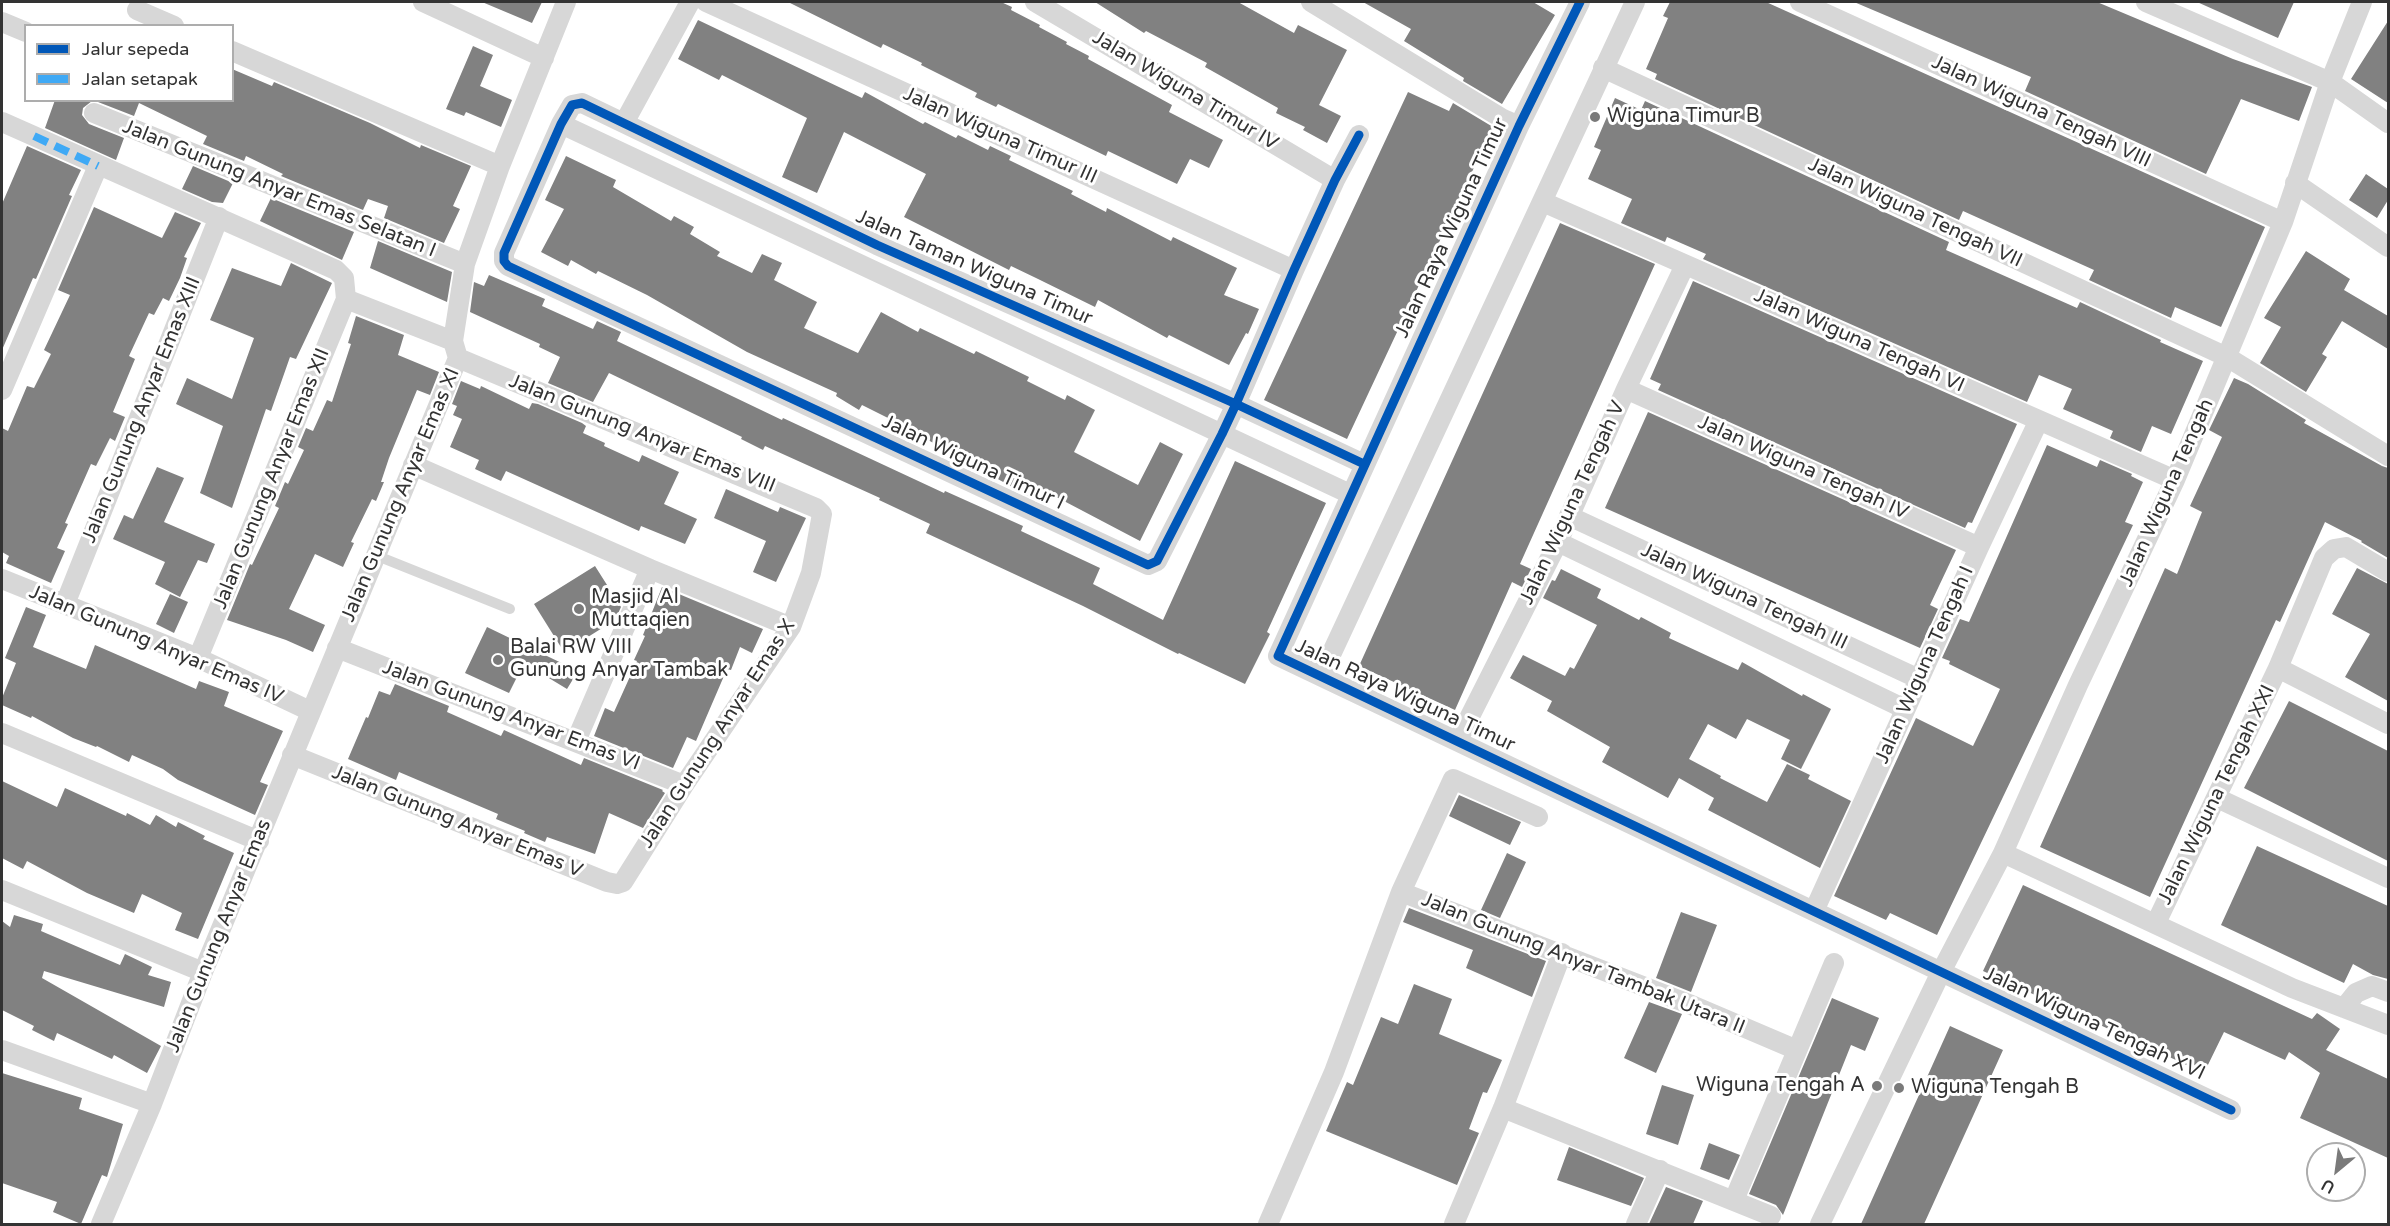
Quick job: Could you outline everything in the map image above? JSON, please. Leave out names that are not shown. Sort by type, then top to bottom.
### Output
[{"type":"street","points":[[423,2],[544,58]]},
{"type":"street","name":"Jalan Gunung Anyar Emas XI","points":[[337,648],[456,350],[465,264],[500,166],[566,2]]},
{"type":"street","points":[[624,123],[690,2]]},
{"type":"street","name":"Jalan Wiguna Timur III","points":[[706,2],[1294,270]]},
{"type":"street","name":"Jalan Wiguna Timur IV","points":[[1035,2],[1335,180]]},
{"type":"street","points":[[1311,2],[1503,119],[1519,126]]},
{"type":"street","name":"Jalan Raya Wiguna Timur","points":[[1580,2],[1519,126],[1350,494],[1278,652],[1280,658],[1458,740],[1941,972]]},
{"type":"street","name":"Jalan Raya Wiguna Timur","points":[[1321,676],[1635,2]]},
{"type":"street","name":"Jalan Wiguna Tengah VIII","points":[[1802,2],[2283,222]]},
{"type":"street","points":[[2146,2],[2330,82],[2388,123]]},
{"type":"street","name":"Jalan Wiguna Tengah","points":[[1820,1224],[1941,972],[2003,853],[2078,685],[2175,480],[2283,222],[2330,82],[2362,2]]},
{"type":"street","points":[[137,10],[169,24]]},
{"type":"street","points":[[2,22],[24,31]]},
{"type":"street","points":[[234,52],[500,166]]},
{"type":"street","name":"Jalan Wiguna Tengah VII","points":[[1604,68],[2227,357],[2388,456]]},
{"type":"street","name":"Jalan Taman Wiguna Timur","points":[[572,105],[582,103],[877,245],[1236,404],[1364,464]]},
{"type":"street","name":"Jalan Wiguna Timur I","points":[[572,105],[561,124],[504,253],[504,261],[508,266],[1148,565],[1157,561],[1222,434],[1335,180],[1359,135]]},
{"type":"street","name":"Jalan Gunung Anyar Emas Selatan I","points":[[94,113],[465,264]]},
{"type":"street","points":[[2,122],[336,270],[344,278],[346,299]]},
{"type":"street","points":[[561,124],[1350,494]]},
{"type":"street","points":[[2,390],[98,166]]},
{"type":"street","points":[[2295,183],[2388,247]]},
{"type":"street","name":"Jalan Wiguna Tengah VI","points":[[1543,202],[2175,480]]},
{"type":"street","name":"Jalan Gunung Anyar Emas XIII","points":[[65,604],[219,217]]},
{"type":"street","points":[[866,267],[877,245]]},
{"type":"street","name":"Jalan Wiguna Tengah V","points":[[1458,740],[1558,542],[1626,389],[1685,265]]},
{"type":"street","name":"Jalan Gunung Anyar Emas VIII","points":[[346,299],[456,350],[805,501],[822,514]]},
{"type":"street","name":"Jalan Gunung Anyar Emas XII","points":[[198,658],[346,299]]},
{"type":"street","name":"Jalan Wiguna Tengah IV","points":[[1626,389],[1979,547]]},
{"type":"street","name":"Jalan Wiguna Tengah I","points":[[1814,911],[2039,420]]},
{"type":"street","points":[[412,465],[650,569],[791,627]]},
{"type":"street","name":"Jalan Gunung Anyar Emas X","points":[[623,882],[684,785],[791,627],[811,573],[822,514]]},
{"type":"street","name":"Jalan Wiguna Tengah III","points":[[1569,516],[1919,679]]},
{"type":"street","name":"Jalan Wiguna Tengah III","points":[[1558,542],[1905,709]]},
{"type":"street","name":"Jalan Wiguna Tengah XXI","points":[[2156,923],[2278,668],[2324,558],[2334,549],[2346,547],[2388,572]]},
{"type":"street","points":[[576,741],[650,569]]},
{"type":"street","name":"Jalan Gunung Anyar Emas IV","points":[[2,579],[198,658],[310,711]]},
{"type":"street","name":"Jalan Gunung Anyar Emas","points":[[101,1224],[337,648]]},
{"type":"street","name":"Jalan Gunung Anyar Emas VI","points":[[337,648],[684,785]]},
{"type":"street","name":"Jalan Wiguna Tengah XXI","points":[[2278,668],[2388,724]]},
{"type":"street","points":[[2,733],[259,841]]},
{"type":"street","name":"Jalan Gunung Anyar Emas V","points":[[292,755],[607,882],[617,884],[623,882]]},
{"type":"street","points":[[1401,892],[1452,779],[1538,817]]},
{"type":"street","points":[[2217,798],[2388,878]]},
{"type":"street","points":[[2003,853],[2292,988],[2388,1025]]},
{"type":"street","points":[[2,890],[203,972]]},
{"type":"street","name":"Jalan Gunung Anyar Tambak Utara II","points":[[1268,1224],[1334,1072],[1401,892],[1689,1004],[1797,1050]]},
{"type":"street","points":[[1454,1224],[1503,1108],[1562,954]]},
{"type":"street","points":[[1734,1200],[1834,963]]},
{"type":"street","name":"Jalan Wiguna Tengah XVI","points":[[1941,972],[2231,1110]]},
{"type":"street","points":[[2344,1008],[2356,993],[2372,986],[2388,992]]},
{"type":"street","points":[[2,1050],[152,1104]]},
{"type":"street","points":[[1503,1108],[1771,1216]]},
{"type":"street","points":[[1636,1224],[1660,1170]]},
{"type":"lane","points":[[375,555],[510,609]]},
{"type":"building","points":[[482,2],[542,2],[532,23]]},
{"type":"building","points":[[788,2],[1001,2],[1067,42],[1066,44],[1089,56],[1088,59],[1172,105],[1169,112],[1223,140],[1209,168],[1190,159],[1177,184],[1108,151],[1106,156],[998,104],[996,107],[975,97],[977,93],[921,65],[922,63],[883,44],[881,48]]},
{"type":"building","points":[[1095,2],[1238,2],[1294,33],[1298,25],[1347,50],[1319,105],[1341,116],[1327,143],[1303,130],[1305,127],[1276,113],[1278,108],[1205,67],[1207,63],[1146,31],[1144,33]]},
{"type":"building","points":[[1363,2],[1533,2],[1555,15],[1502,104],[1404,41],[1411,29]]},
{"type":"building","points":[[1670,2],[1766,2],[2265,227],[2221,327],[2175,307],[2171,318],[2089,280],[2094,270],[1963,211],[1959,220],[1655,79],[1657,74],[1646,69],[1668,18],[1663,16]]},
{"type":"building","points":[[1854,2],[2097,2],[2233,59],[2312,87],[2299,121],[2241,99],[2206,174],[2025,91],[2031,77]]},
{"type":"building","points":[[2197,2],[2294,2],[2278,38]]},
{"type":"building","points":[[698,20],[862,98],[865,92],[923,124],[925,122],[956,138],[958,135],[988,150],[990,146],[1011,156],[1009,160],[1073,191],[1071,194],[1106,212],[1107,208],[1171,241],[1173,237],[1237,268],[1224,295],[1259,309],[1248,334],[1246,333],[1229,365],[1169,335],[1167,338],[1098,300],[1095,307],[1011,266],[1009,270],[904,217],[926,174],[844,132],[817,193],[782,177],[807,118],[722,75],[719,80],[678,59]]},
{"type":"building","points":[[2388,21],[2388,103],[2351,79]]},
{"type":"building","points":[[473,46],[493,55],[480,86],[512,100],[501,127],[466,112],[464,116],[446,109]]},
{"type":"building","points":[[234,70],[272,86],[274,82],[370,123],[420,148],[421,145],[471,166],[453,206],[460,209],[444,243],[384,218],[388,206],[368,199],[363,210],[281,176],[283,174],[246,156],[244,161],[203,144],[207,136],[139,103],[134,116],[98,102],[234,102]]},
{"type":"building","points":[[1408,92],[1449,111],[1453,103],[1493,127],[1347,439],[1264,400]]},
{"type":"building","points":[[1615,98],[1641,110],[1645,101],[1949,242],[1946,250],[2077,308],[2080,302],[2203,361],[2171,434],[2152,426],[2141,452],[2110,438],[2113,431],[2063,409],[2072,389],[2039,375],[2027,402],[1703,259],[1706,254],[1667,237],[1665,242],[1621,223],[1632,199],[1588,179],[1601,150],[1594,147]]},
{"type":"building","points":[[54,102],[91,102],[83,108],[82,115],[89,124],[124,138],[116,160],[45,128]]},
{"type":"building","points":[[27,146],[81,170],[36,279],[33,278],[2,350],[2,204]]},
{"type":"building","points":[[566,156],[616,180],[613,187],[671,221],[674,216],[694,227],[690,234],[720,252],[717,256],[752,273],[762,254],[782,263],[774,280],[817,302],[804,328],[858,353],[881,312],[918,332],[920,328],[974,354],[976,351],[1029,377],[1027,381],[1065,400],[1067,395],[1095,410],[1074,452],[1138,485],[1160,442],[1183,454],[1140,541],[1043,490],[1038,500],[1030,497],[894,421],[862,405],[859,410],[836,396],[837,393],[747,352],[647,295],[598,271],[596,274],[571,260],[568,266],[541,252],[564,209],[545,200]]},
{"type":"building","points":[[193,166],[233,183],[223,203],[212,202],[182,189]]},
{"type":"building","points":[[2366,174],[2388,189],[2388,200],[2377,218],[2349,200]]},
{"type":"building","points":[[271,198],[354,232],[342,260],[260,221]]},
{"type":"building","points":[[94,207],[162,238],[175,212],[201,223],[184,257],[187,258],[169,301],[163,298],[154,315],[149,313],[129,356],[135,359],[113,412],[125,417],[115,441],[110,438],[96,466],[91,464],[65,523],[68,524],[57,548],[65,551],[51,583],[6,563],[9,556],[2,552],[2,428],[8,431],[27,386],[34,388],[51,354],[44,350],[70,295],[58,290]]},
{"type":"building","points":[[1560,223],[1655,264],[1520,564],[1531,569],[1522,587],[1512,582],[1455,710],[1359,666]]},
{"type":"building","points":[[378,241],[452,272],[447,302],[370,268]]},
{"type":"building","points":[[2306,251],[2350,279],[2344,290],[2388,316],[2388,349],[2342,321],[2322,354],[2327,357],[2306,392],[2260,363],[2281,327],[2264,318]]},
{"type":"building","points":[[291,263],[332,283],[296,359],[290,357],[271,411],[266,409],[232,508],[200,493],[223,426],[176,404],[187,378],[232,399],[254,338],[210,320],[232,268],[281,286]]},
{"type":"building","points":[[489,275],[545,299],[542,306],[593,329],[597,321],[621,332],[617,341],[782,420],[783,418],[944,493],[945,491],[1023,526],[1021,531],[1100,568],[1093,584],[1163,620],[1235,461],[1326,503],[1267,632],[1270,634],[1245,684],[926,533],[930,524],[879,500],[880,498],[765,446],[763,450],[741,439],[742,437],[609,373],[593,402],[548,383],[560,357],[539,347],[540,344],[470,312],[474,282],[484,286]]},
{"type":"building","points":[[1693,281],[2017,424],[1972,523],[1968,522],[1965,528],[1658,390],[1661,384],[1650,379]]},
{"type":"building","points":[[356,316],[404,335],[398,355],[439,372],[430,395],[417,390],[389,458],[381,482],[384,482],[376,501],[372,499],[351,542],[354,543],[343,567],[315,554],[289,609],[325,625],[313,652],[286,640],[227,620],[250,564],[252,565],[279,508],[275,506],[285,482],[288,484],[304,450],[298,447],[306,428],[313,431],[327,400],[332,402],[351,344],[348,343]]},
{"type":"building","points":[[2234,378],[2248,384],[2306,420],[2304,423],[2388,468],[2388,558],[2362,541],[2325,522],[2280,622],[2276,620],[2150,897],[2040,847],[2165,568],[2177,574],[2202,512],[2190,506],[2222,437],[2209,430]]},
{"type":"building","points":[[461,381],[480,389],[481,386],[529,409],[532,403],[538,404],[582,423],[586,426],[583,433],[605,443],[604,446],[639,462],[642,455],[679,472],[664,504],[697,519],[685,544],[641,526],[639,531],[506,471],[501,481],[475,469],[479,460],[450,447],[462,419],[453,415],[457,406],[452,404]]},
{"type":"building","points":[[1648,412],[1956,550],[1930,605],[1938,609],[1920,648],[1605,508]]},
{"type":"building","points":[[2047,445],[2097,467],[2100,460],[2132,474],[2131,476],[2143,482],[2125,522],[2133,525],[1937,935],[1890,913],[1886,920],[1834,896],[1916,718],[1973,746],[1986,719],[2000,689],[1949,664],[1950,661],[1942,658],[1960,619],[1969,622]]},
{"type":"building","points":[[157,467],[184,478],[164,522],[215,544],[207,563],[198,560],[180,597],[155,584],[165,562],[113,539],[124,515],[133,519]]},
{"type":"building","points":[[726,489],[778,512],[780,507],[806,518],[776,582],[753,572],[766,541],[714,518]]},
{"type":"building","name":"Masjid Al Muttaqien","points":[[595,566],[621,607],[615,620],[564,652],[534,604]]},
{"type":"building","points":[[2357,568],[2388,584],[2388,701],[2345,677],[2370,634],[2332,614]]},
{"type":"building","points":[[1561,569],[1601,589],[1597,598],[1639,620],[1641,617],[1671,633],[1669,638],[1738,670],[1742,662],[1802,696],[1803,694],[1831,709],[1801,769],[1781,759],[1790,740],[1747,719],[1736,739],[1708,724],[1689,759],[1767,802],[1787,764],[1810,775],[1808,779],[1851,801],[1820,868],[1708,810],[1714,798],[1679,778],[1668,798],[1602,762],[1610,747],[1547,711],[1552,701],[1510,678],[1523,655],[1565,676],[1570,667],[1574,669],[1597,625],[1543,598],[1552,580],[1555,581]]},
{"type":"building","points":[[662,587],[763,629],[752,653],[740,647],[731,670],[727,669],[696,741],[687,737],[673,768],[594,736],[605,708],[614,712],[637,661],[634,660]]},
{"type":"building","points":[[170,594],[188,602],[174,633],[156,624]]},
{"type":"building","points":[[26,607],[46,615],[33,647],[86,669],[95,645],[196,689],[199,681],[229,692],[224,706],[283,731],[260,782],[268,785],[255,815],[178,780],[163,769],[132,755],[129,762],[97,746],[73,738],[32,716],[31,718],[2,705],[2,698],[16,663],[5,658]]},
{"type":"building","name":"Balai RW VIII Gunung Anyar Tambak","points":[[487,627],[578,671],[567,689],[524,663],[509,693],[465,673]]},
{"type":"building","points":[[395,684],[449,706],[447,712],[501,736],[504,730],[581,765],[584,758],[663,790],[665,793],[643,828],[609,813],[595,854],[547,837],[545,842],[496,819],[498,814],[399,772],[396,780],[348,759],[379,691],[390,695]]},
{"type":"building","points":[[2289,701],[2388,751],[2388,861],[2244,788]]},
{"type":"building","points":[[2,781],[57,807],[65,788],[126,816],[127,813],[150,825],[156,815],[176,827],[178,822],[205,836],[203,839],[234,853],[198,939],[175,930],[182,913],[142,894],[134,913],[87,893],[27,861],[23,869],[2,858]]},
{"type":"building","points":[[1459,795],[1521,822],[1510,845],[1449,816]]},
{"type":"building","points":[[2257,846],[2388,906],[2388,979],[2373,975],[2353,964],[2344,983],[2221,925]]},
{"type":"building","points":[[1507,853],[1526,862],[1500,918],[1481,910]]},
{"type":"building","points":[[2023,885],[2312,1019],[2317,1013],[2340,1029],[2326,1050],[2388,1079],[2388,1158],[2366,1148],[2366,1142],[2353,1142],[2300,1118],[2320,1073],[2289,1052],[2285,1060],[2224,1032],[2204,1073],[1983,971]]},
{"type":"building","points":[[1409,908],[1546,961],[1532,997],[1466,968],[1473,950],[1403,922]]},
{"type":"building","points":[[1681,912],[1717,925],[1691,992],[1656,978]]},
{"type":"building","points":[[14,915],[43,924],[41,931],[120,965],[125,954],[152,967],[148,975],[171,982],[164,1007],[44,971],[42,978],[161,1046],[147,1073],[114,1055],[112,1059],[57,1033],[54,1041],[32,1030],[34,1026],[2,1010],[2,921],[10,927]]},
{"type":"building","points":[[1414,984],[1452,999],[1439,1034],[1502,1060],[1487,1093],[1483,1092],[1469,1129],[1479,1133],[1457,1185],[1326,1131],[1347,1082],[1353,1085],[1381,1017],[1398,1024]]},
{"type":"building","points":[[1832,998],[1879,1018],[1865,1051],[1851,1045],[1783,1215],[1776,1205],[1749,1194]]},
{"type":"building","points":[[1649,1002],[1682,1014],[1656,1073],[1624,1058]]},
{"type":"building","points":[[1950,1026],[2003,1050],[1924,1224],[1861,1224]]},
{"type":"building","points":[[2,1073],[82,1098],[79,1109],[123,1124],[107,1177],[102,1175],[81,1224],[53,1212],[57,1202],[2,1183]]},
{"type":"building","points":[[1662,1085],[1694,1095],[1678,1145],[1646,1134]]},
{"type":"building","points":[[1709,1143],[1740,1155],[1729,1180],[1700,1169]]},
{"type":"building","points":[[1569,1147],[1644,1178],[1631,1206],[1557,1180]]},
{"type":"building","points":[[1666,1187],[1703,1201],[1693,1224],[1649,1224]]},
{"type":"marked path","points":[[34,136],[98,166]]},
{"type":"cycle path","points":[[1580,2],[1519,126],[1278,656],[2231,1110]]},
{"type":"cycle path","points":[[1359,135],[1335,180],[1294,270],[1236,404],[1222,434],[1157,561],[1148,565],[508,266],[504,261],[504,253],[561,124],[572,105],[582,103],[877,245],[1236,404],[1364,464]]},
{"type":"place","name":"Wiguna Timur B","points":[[1595,117]]},
{"type":"place","name":"Masjid Al Muttaqien","points":[[579,609]]},
{"type":"place","name":"Balai RW VIII Gunung Anyar Tambak","points":[[498,660]]},
{"type":"place","name":"Wiguna Tengah A","points":[[1877,1086]]},
{"type":"place","name":"Wiguna Tengah B","points":[[1899,1088]]}]
